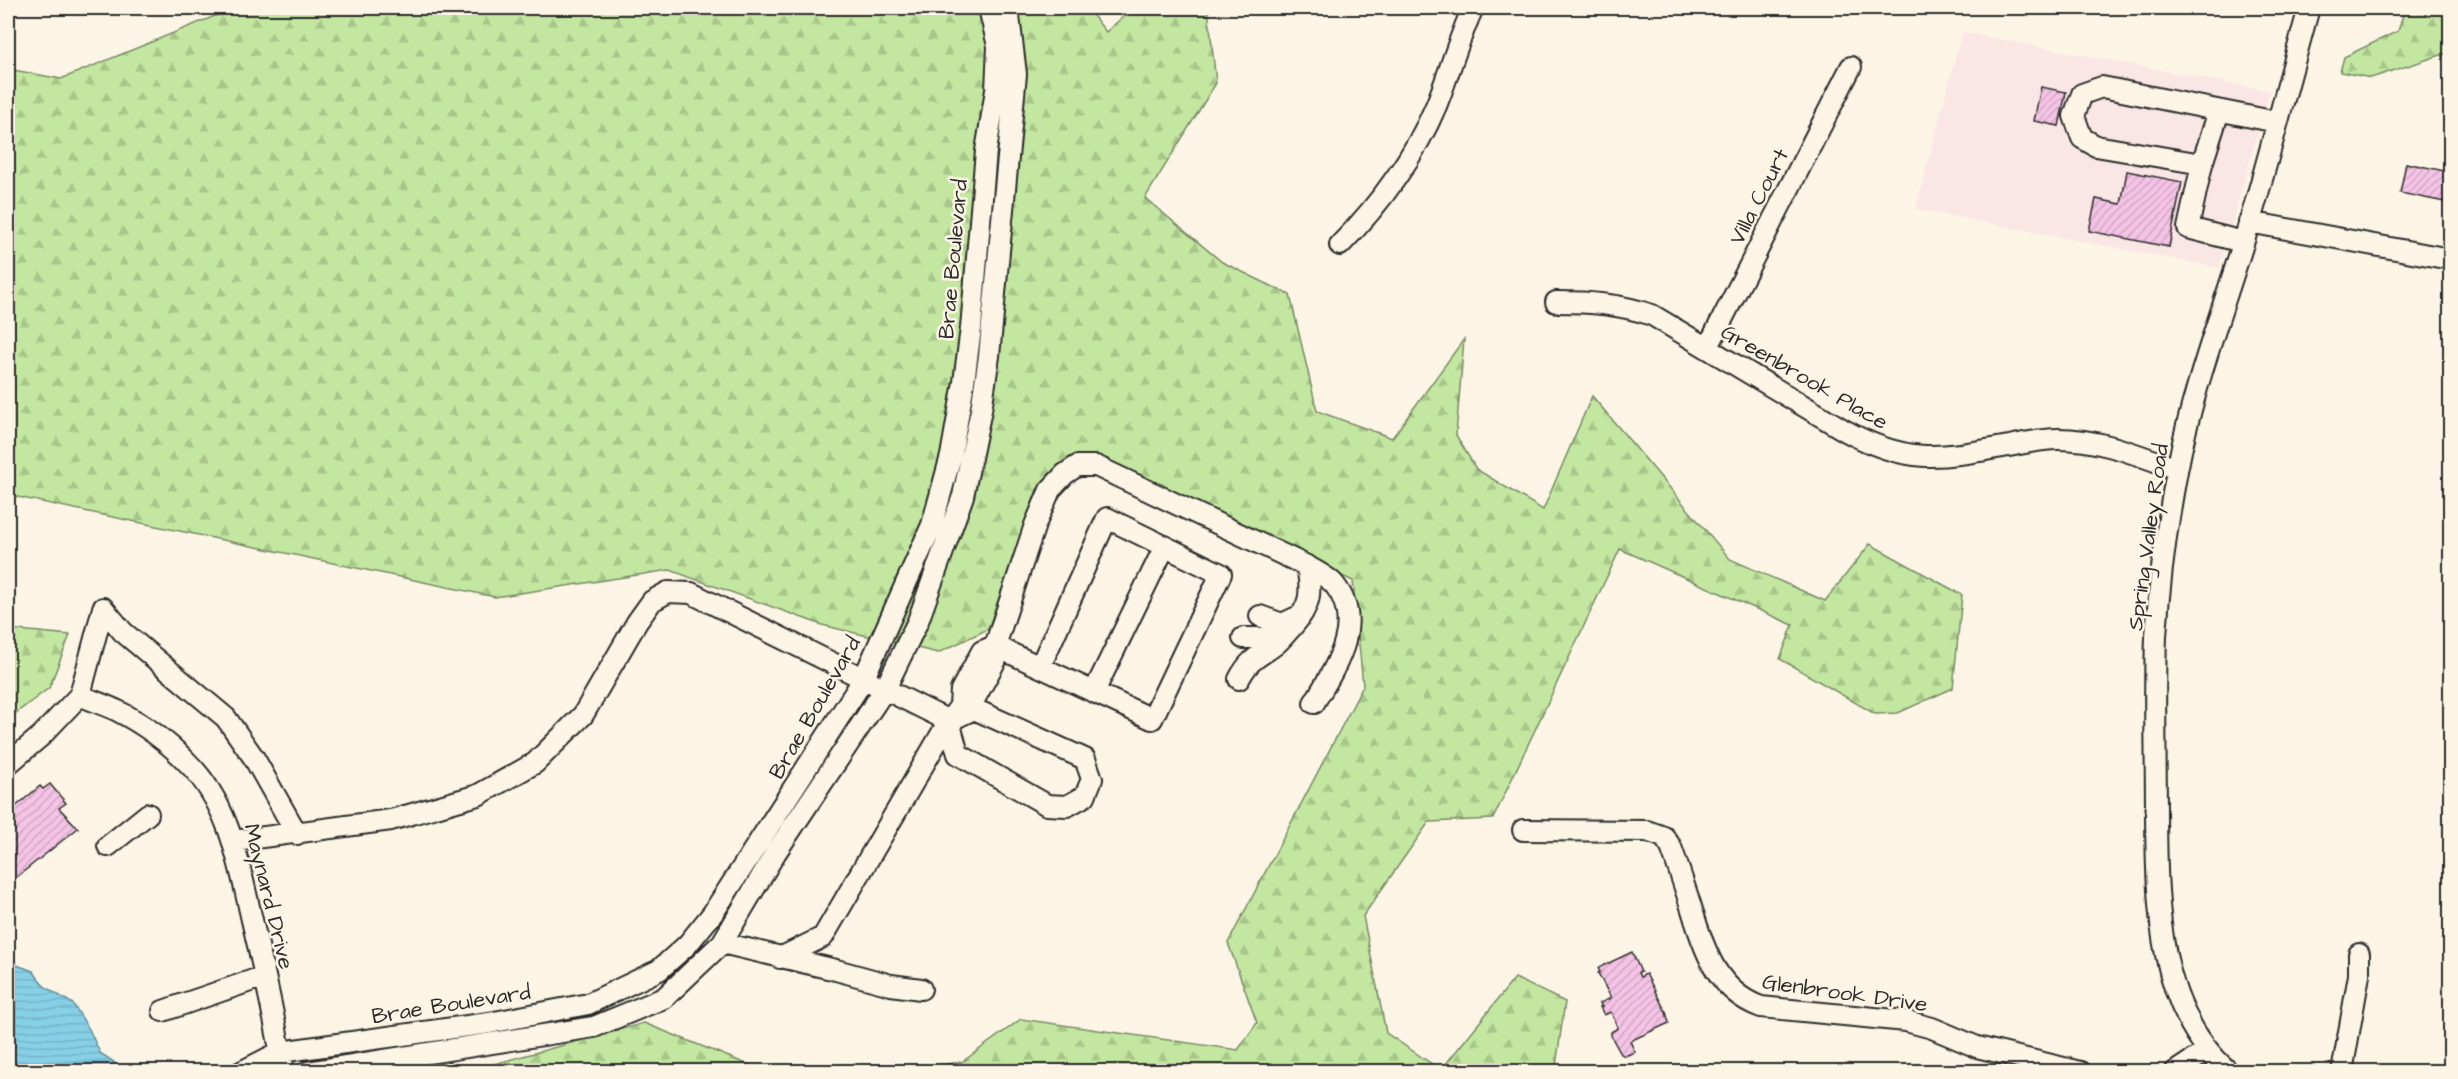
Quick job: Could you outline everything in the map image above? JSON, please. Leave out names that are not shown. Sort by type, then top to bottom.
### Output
[{"type":"street","name":"Brae Boulevard","points":[[241,1071],[280,1052],[489,1023],[588,1004],[659,970],[687,945],[713,913],[863,680],[932,525],[951,456],[964,382],[979,249],[986,151],[996,90],[998,46],[989,8]]},
{"type":"street","name":"Brae Boulevard","points":[[308,1071],[594,1027],[664,998],[722,943],[776,852],[885,689],[918,621],[963,496],[981,410],[989,356],[1016,74],[1008,8]]},
{"type":"street","points":[[1340,245],[1378,204],[1401,173],[1420,140],[1473,8]]},
{"type":"street","name":"Spring Valley Road","points":[[2229,1071],[2208,1050],[2186,1015],[2170,972],[2162,932],[2157,879],[2156,634],[2177,469],[2206,355],[2250,222],[2308,8]]},
{"type":"street","name":"Villa Court","points":[[1708,347],[1851,67]]},
{"type":"street","points":[[2202,164],[2096,146],[2082,138],[2074,116],[2082,94],[2102,87],[2277,122]]},
{"type":"street","points":[[2219,111],[2202,164],[2188,228],[2243,242]]},
{"type":"street","points":[[2250,222],[2451,259]]},
{"type":"street","name":"Greenbrook Place","points":[[1556,302],[1601,302],[1627,306],[1653,315],[1844,430],[1873,446],[1902,454],[1931,457],[1958,455],[2023,443],[2065,439],[2116,447],[2177,469]]},
{"type":"street","points":[[995,646],[1035,525],[1050,490],[1065,474],[1077,466],[1096,466],[1307,566],[1333,583],[1344,604],[1348,636],[1337,664],[1314,703]]},
{"type":"street","points":[[780,958],[823,937],[954,714],[961,690],[982,651],[995,646],[1040,667],[1152,719],[1221,574],[1107,518],[1040,667]]},
{"type":"street","points":[[1094,692],[1165,546]]},
{"type":"street","points":[[1239,679],[1246,666],[1258,654],[1276,644],[1304,614],[1311,586],[1307,566]]},
{"type":"street","points":[[234,841],[391,820],[436,809],[478,795],[536,763],[584,715],[636,622],[652,601],[668,592],[691,593],[885,689],[954,714],[974,709],[1085,759],[1092,779],[1085,796],[1067,806],[1047,805],[958,754],[954,714]]},
{"type":"street","points":[[8,764],[41,736],[80,695],[103,608],[123,632],[226,718],[254,758],[297,834]]},
{"type":"street","points":[[1260,616],[1282,624],[1304,614]]},
{"type":"street","points":[[1243,638],[1276,638],[1304,614]]},
{"type":"street","name":"Maynard Drive","points":[[80,695],[117,710],[166,742],[189,763],[208,787],[224,816],[234,841],[284,1071]]},
{"type":"street","points":[[108,846],[148,814]]},
{"type":"street","name":"Glenbrook Drive","points":[[1523,830],[1647,831],[1664,837],[1671,847],[1706,954],[1720,977],[1747,1002],[1761,1007],[1906,1020],[1977,1047],[2080,1071]]},
{"type":"street","points":[[823,937],[825,953],[836,970]]},
{"type":"street","points":[[722,943],[836,970],[891,986],[921,989]]},
{"type":"street","points":[[2342,1071],[2360,975],[2359,954]]},
{"type":"street","points":[[163,1011],[265,976]]},
{"type":"street","points":[[2175,1071],[2208,1050]]},
{"type":"shaded area","points":[[1962,32],[2270,91],[2219,268],[1916,209]]},
{"type":"green space","points":[[224,8],[1087,8],[1106,32],[1133,8],[1208,8],[1216,83],[1145,198],[1222,262],[1290,295],[1317,411],[1392,438],[1464,339],[1456,435],[1476,469],[1543,510],[1592,396],[1730,559],[1825,601],[1870,544],[1962,595],[1953,688],[1898,713],[1875,714],[1780,659],[1793,625],[1620,549],[1493,819],[1429,822],[1363,916],[1386,1033],[1441,1070],[1515,978],[1565,1002],[1556,1066],[1582,1071],[891,1071],[962,1062],[1021,1019],[1238,1050],[1257,1023],[1228,943],[1363,686],[1353,581],[1080,455],[1037,489],[988,629],[938,653],[822,625],[670,570],[495,597],[8,495],[8,69],[61,79],[220,14]]},
{"type":"green space","points":[[2405,8],[2450,8],[2450,52],[2371,78],[2340,72],[2344,57],[2398,31]]},
{"type":"green space","points":[[8,629],[70,635],[49,688],[8,719]]},
{"type":"green space","points":[[644,1023],[764,1071],[465,1072]]},
{"type":"water","points":[[14,964],[33,971],[44,986],[73,1004],[89,1029],[100,1053],[114,1062],[117,1071],[8,1071],[8,965]]},
{"type":"building","points":[[2041,87],[2066,92],[2059,126],[2034,121]]},
{"type":"building","points":[[2406,163],[2450,172],[2450,203],[2400,193]]},
{"type":"building","points":[[2127,171],[2182,182],[2169,247],[2089,231],[2096,199],[2121,204]]},
{"type":"building","points":[[50,784],[66,803],[59,808],[78,828],[8,884],[8,813],[40,786],[43,789]]},
{"type":"building","points":[[1632,952],[1641,972],[1638,973],[1640,977],[1646,974],[1666,1012],[1669,1023],[1630,1041],[1635,1052],[1625,1056],[1621,1054],[1611,1036],[1611,1032],[1618,1028],[1611,1012],[1604,1015],[1600,1007],[1602,1007],[1600,1003],[1611,998],[1598,973],[1600,972],[1598,968]]}]
